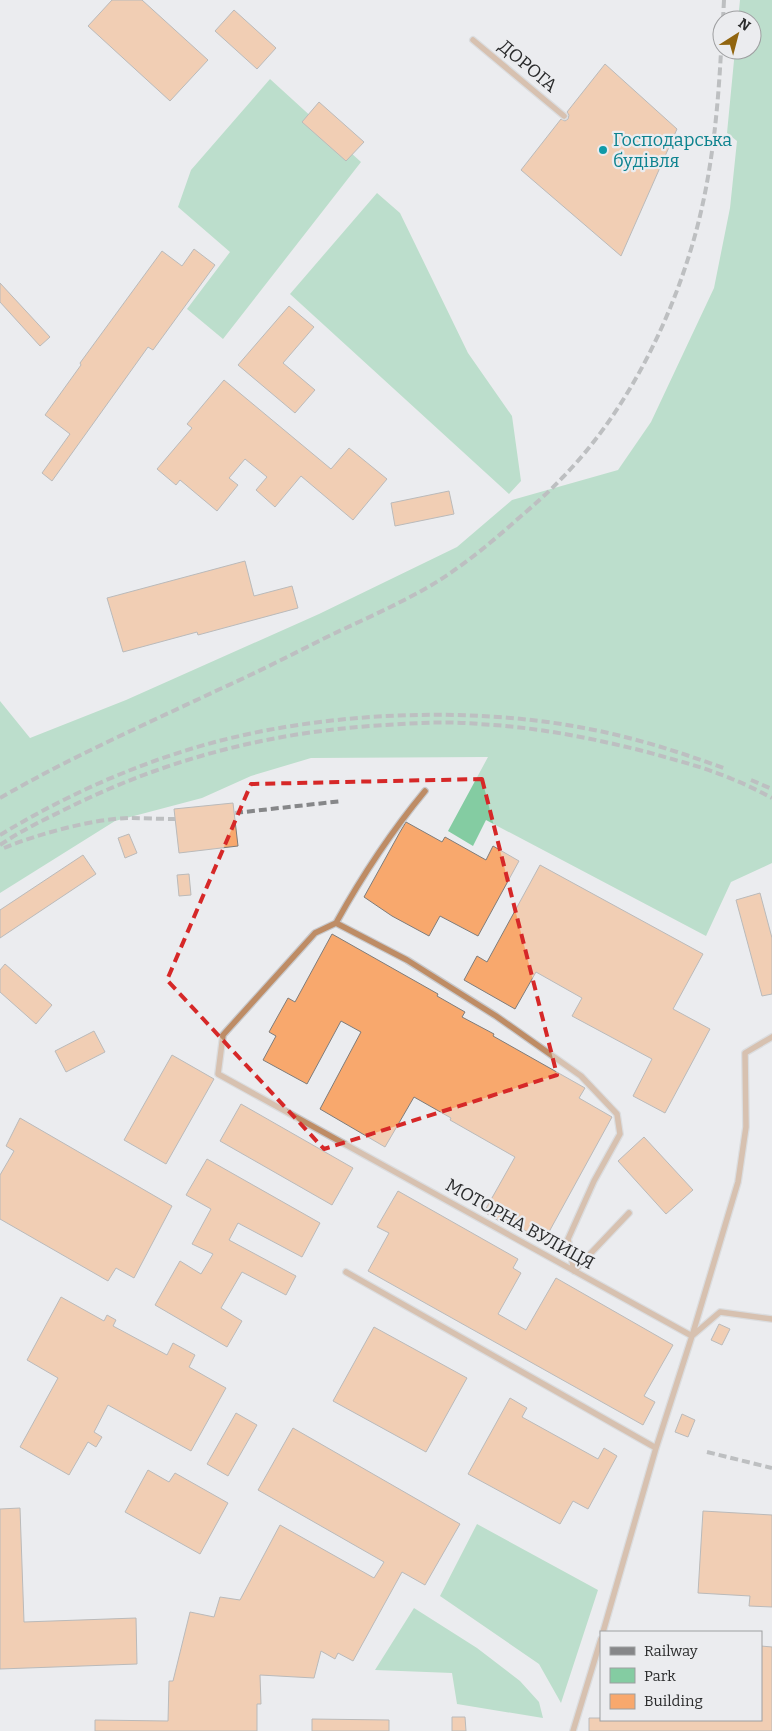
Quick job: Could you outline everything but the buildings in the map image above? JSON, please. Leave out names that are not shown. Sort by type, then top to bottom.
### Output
[{"type":"lane","name":"ДОРОГА","points":[[473,40],[564,116]]},
{"type":"lane","points":[[425,792],[398,823],[336,922],[407,960],[496,1016],[582,1076],[617,1114],[620,1134],[594,1181],[568,1239],[574,1271]]},
{"type":"lane","name":"МОТОРНА ВУЛИЦЯ","points":[[336,922],[314,933],[223,1034],[218,1074],[692,1336]]},
{"type":"lane","points":[[603,1631],[656,1448],[738,1182],[746,1127],[745,1053],[772,1037]]},
{"type":"lane","points":[[574,1271],[629,1213]]},
{"type":"lane","points":[[346,1272],[656,1448]]},
{"type":"lane","points":[[692,1336],[720,1312],[772,1318]]},
{"type":"lane","points":[[573,1731],[600,1642]]},
{"type":"highlighted area","points":[[482,779],[557,1075],[324,1149],[167,980],[251,784]]},
{"type":"green space","points":[[740,0],[772,0],[772,863],[731,882],[706,936],[486,820],[473,846],[448,831],[488,757],[311,758],[251,776],[202,798],[115,821],[0,893],[0,701],[30,738],[126,700],[319,614],[457,547],[512,500],[618,470],[651,422],[714,288],[730,208],[737,141],[727,133],[734,60],[762,60],[762,10],[739,10]]},
{"type":"green space","points":[[270,79],[361,162],[223,339],[187,309],[230,252],[178,207],[191,170]]},
{"type":"green space","points":[[377,193],[400,213],[468,353],[512,416],[521,481],[509,494],[290,294]]},
{"type":"green space","points":[[477,1524],[598,1590],[561,1703],[539,1664],[440,1596]]},
{"type":"green space","points":[[414,1608],[477,1648],[520,1681],[539,1702],[543,1718],[457,1704],[452,1673],[375,1670]]},
{"type":"railway","points":[[724,0],[724,10]]},
{"type":"railway","points":[[0,798],[81,755],[430,586],[454,571],[488,545],[562,478],[586,452],[628,392],[646,360],[676,292],[688,258],[704,200],[712,152],[720,60]]},
{"type":"railway","points":[[0,835],[77,793],[159,759],[215,742],[259,732],[304,724],[351,719],[447,715],[540,721],[584,728],[638,740],[726,769]]},
{"type":"railway","points":[[0,845],[29,828],[115,786],[190,759],[267,740],[306,733],[398,724],[467,723],[500,725],[543,730],[606,742],[700,767],[742,783],[772,798]]},
{"type":"railway","points":[[751,780],[772,789]]},
{"type":"railway","points":[[235,813],[342,801]]},
{"type":"railway","points":[[4,848],[49,833],[99,821],[129,818],[175,819]]},
{"type":"railway","points":[[707,1452],[772,1468]]},
{"type":"place","name":"Господарська будівля","points":[[603,150]]}]
